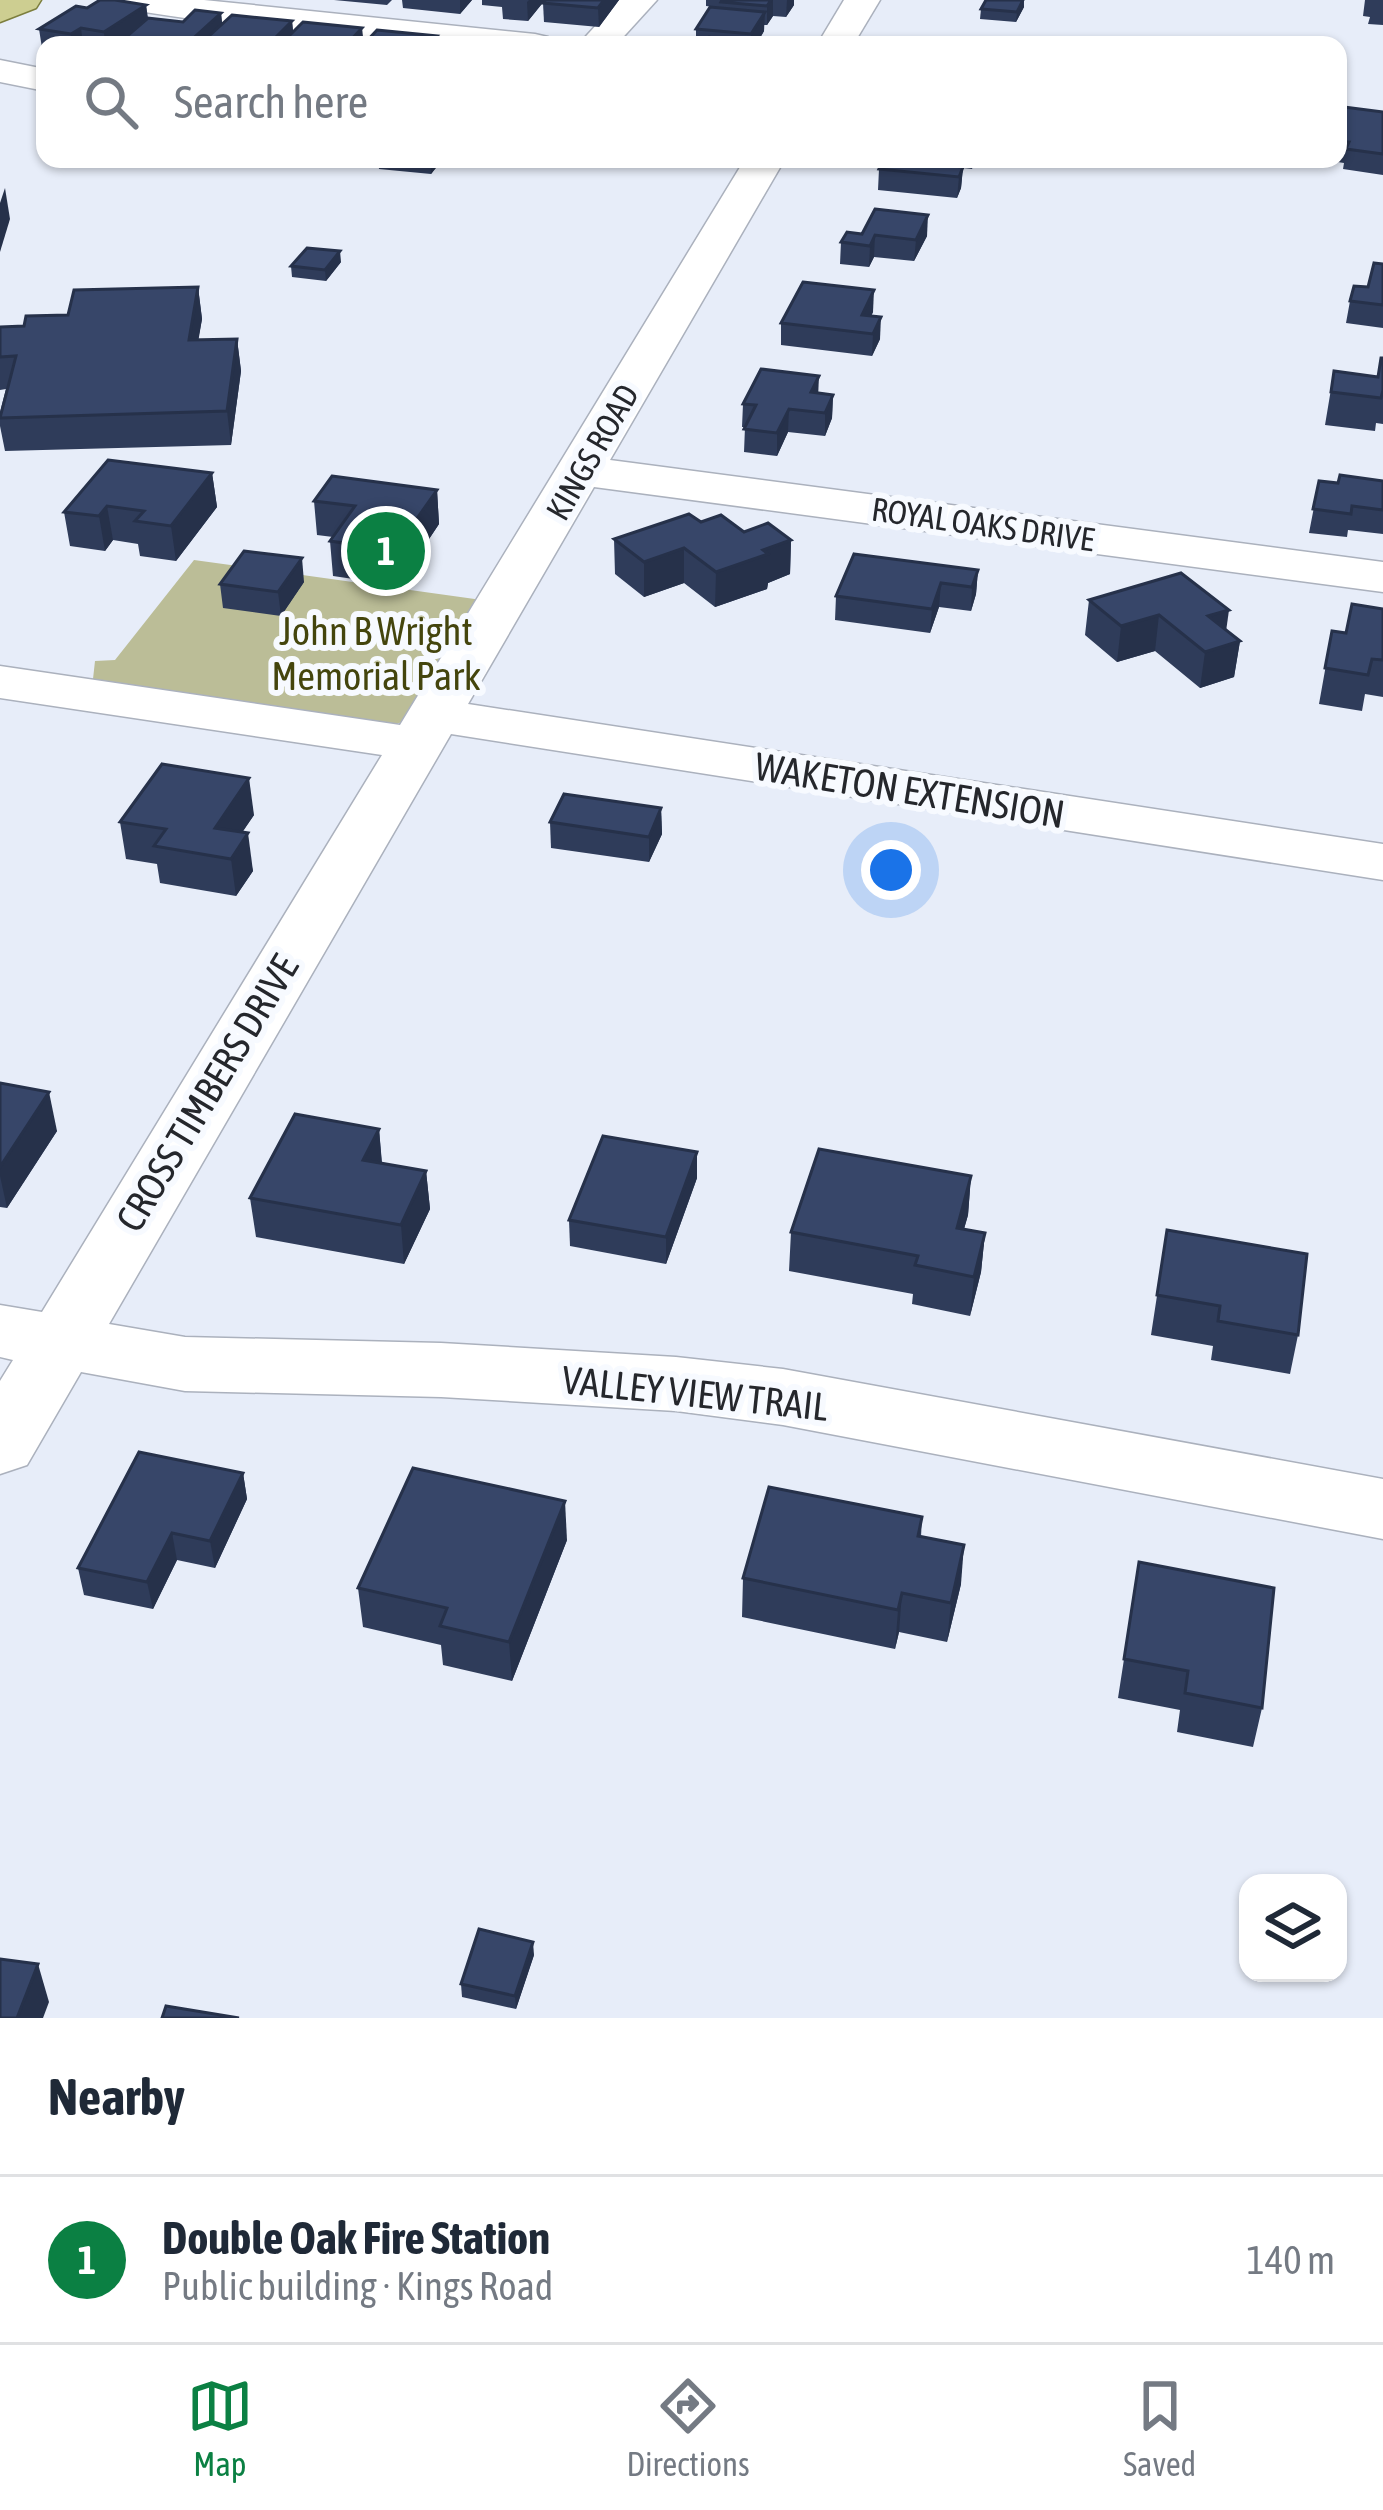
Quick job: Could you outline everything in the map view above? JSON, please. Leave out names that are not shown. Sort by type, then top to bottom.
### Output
[{"type":"main road","points":[[0,11],[23,0]]},
{"type":"street","points":[[138,0],[218,13],[446,36]]},
{"type":"street","points":[[605,36],[639,0]]},
{"type":"street","points":[[840,36],[862,0]]},
{"type":"street","points":[[0,71],[36,78]]},
{"type":"street","name":"KINGS ROAD","points":[[427,730],[582,471],[748,168]]},
{"type":"street","name":"ROYAL OAKS DRIVE","points":[[582,471],[1383,578]]},
{"type":"street","name":"WAKETON EXTENSION","points":[[0,682],[427,730],[1383,862]]},
{"type":"street","name":"CROSS TIMBERS DRIVE","points":[[0,1445],[30,1336],[427,730]]},
{"type":"street","name":"VALLEY VIEW TRAIL","points":[[30,1336],[185,1364],[464,1372],[676,1384],[783,1397],[1383,1509]]},
{"type":"green space","name":"John B Wright Memorial Park","points":[[194,560],[489,601],[403,722],[395,724],[93,679],[95,661],[115,660]]},
{"type":"building","points":[[100,0],[146,5],[104,32],[39,29],[76,6],[87,8]]},
{"type":"building","points":[[604,0],[598,8],[543,3]]},
{"type":"building","points":[[722,0],[771,0],[767,6]]},
{"type":"building","points":[[986,0],[1023,0],[1017,12],[981,9]]},
{"type":"building","points":[[710,7],[765,12],[751,34],[696,29]]},
{"type":"building","points":[[195,10],[221,13],[196,36],[127,36],[148,18],[183,22]]},
{"type":"building","points":[[232,15],[292,21],[277,36],[209,36]]},
{"type":"building","points":[[303,22],[362,28],[354,36],[289,36]]},
{"type":"building","points":[[377,30],[437,36],[371,36]]},
{"type":"building","points":[[1347,107],[1383,112],[1383,154],[1347,149]]},
{"type":"building","points":[[880,168],[963,168],[959,177]]},
{"type":"building","points":[[875,209],[928,215],[916,240],[875,235],[870,246],[841,242],[847,232],[862,234]]},
{"type":"building","points":[[307,248],[340,251],[325,270],[291,266]]},
{"type":"building","points":[[1374,263],[1383,264],[1383,305],[1350,301],[1354,286],[1368,287]]},
{"type":"building","points":[[803,282],[874,290],[862,315],[881,317],[873,334],[781,323]]},
{"type":"building","points":[[198,287],[189,340],[237,339],[227,411],[0,418],[16,356],[0,357],[0,327],[24,326],[26,316],[68,315],[74,290]]},
{"type":"building","points":[[1381,358],[1381,398],[1331,392],[1334,371],[1378,377]]},
{"type":"building","points":[[761,369],[819,376],[811,392],[833,395],[825,413],[789,409],[777,433],[744,429],[756,405],[743,404]]},
{"type":"building","points":[[108,460],[212,473],[171,526],[135,521],[144,511],[107,506],[99,516],[64,512]]},
{"type":"building","points":[[1340,475],[1383,481],[1383,510],[1352,506],[1351,514],[1313,509],[1319,481],[1338,483]]},
{"type":"building","points":[[332,476],[437,490],[411,527],[421,528],[406,552],[330,541],[355,506],[314,501]]},
{"type":"building","points":[[689,514],[701,522],[721,515],[744,532],[768,523],[791,540],[763,550],[768,554],[716,572],[684,548],[644,562],[614,539]]},
{"type":"building","points":[[244,551],[302,558],[278,592],[220,584]]},
{"type":"building","points":[[854,554],[978,570],[972,587],[941,583],[932,609],[836,596]]},
{"type":"building","points":[[1181,573],[1229,610],[1208,616],[1240,641],[1205,652],[1159,615],[1121,626],[1089,600]]},
{"type":"building","points":[[1352,604],[1383,609],[1383,660],[1372,659],[1368,675],[1325,668],[1332,631],[1346,633]]},
{"type":"building","points":[[162,764],[249,778],[215,828],[248,833],[231,859],[154,846],[166,829],[120,822]]},
{"type":"building","points":[[564,794],[661,808],[649,837],[550,822]]},
{"type":"building","points":[[0,1083],[49,1092],[0,1167]]},
{"type":"building","points":[[295,1114],[379,1129],[363,1160],[426,1171],[401,1225],[250,1198]]},
{"type":"building","points":[[603,1136],[697,1152],[666,1237],[569,1220]]},
{"type":"building","points":[[819,1149],[971,1176],[957,1228],[985,1233],[974,1277],[915,1265],[918,1256],[791,1232]]},
{"type":"building","points":[[1167,1230],[1307,1254],[1298,1335],[1218,1321],[1220,1306],[1157,1295]]},
{"type":"building","points":[[139,1452],[243,1473],[210,1541],[172,1533],[147,1582],[78,1568]]},
{"type":"building","points":[[413,1468],[565,1501],[509,1642],[440,1626],[447,1608],[358,1588]]},
{"type":"building","points":[[769,1487],[922,1517],[918,1536],[964,1545],[951,1603],[902,1593],[898,1610],[743,1578]]},
{"type":"building","points":[[1139,1562],[1274,1588],[1262,1708],[1185,1693],[1188,1671],[1124,1659]]},
{"type":"building","points":[[479,1929],[533,1942],[515,1996],[461,1984]]},
{"type":"building","points":[[0,1959],[38,1964],[17,2018],[0,2018]]},
{"type":"building","points":[[166,2006],[239,2018],[162,2018]]},
{"type":"place","name":"Double Oak Fire Station","points":[[386,551]]}]
